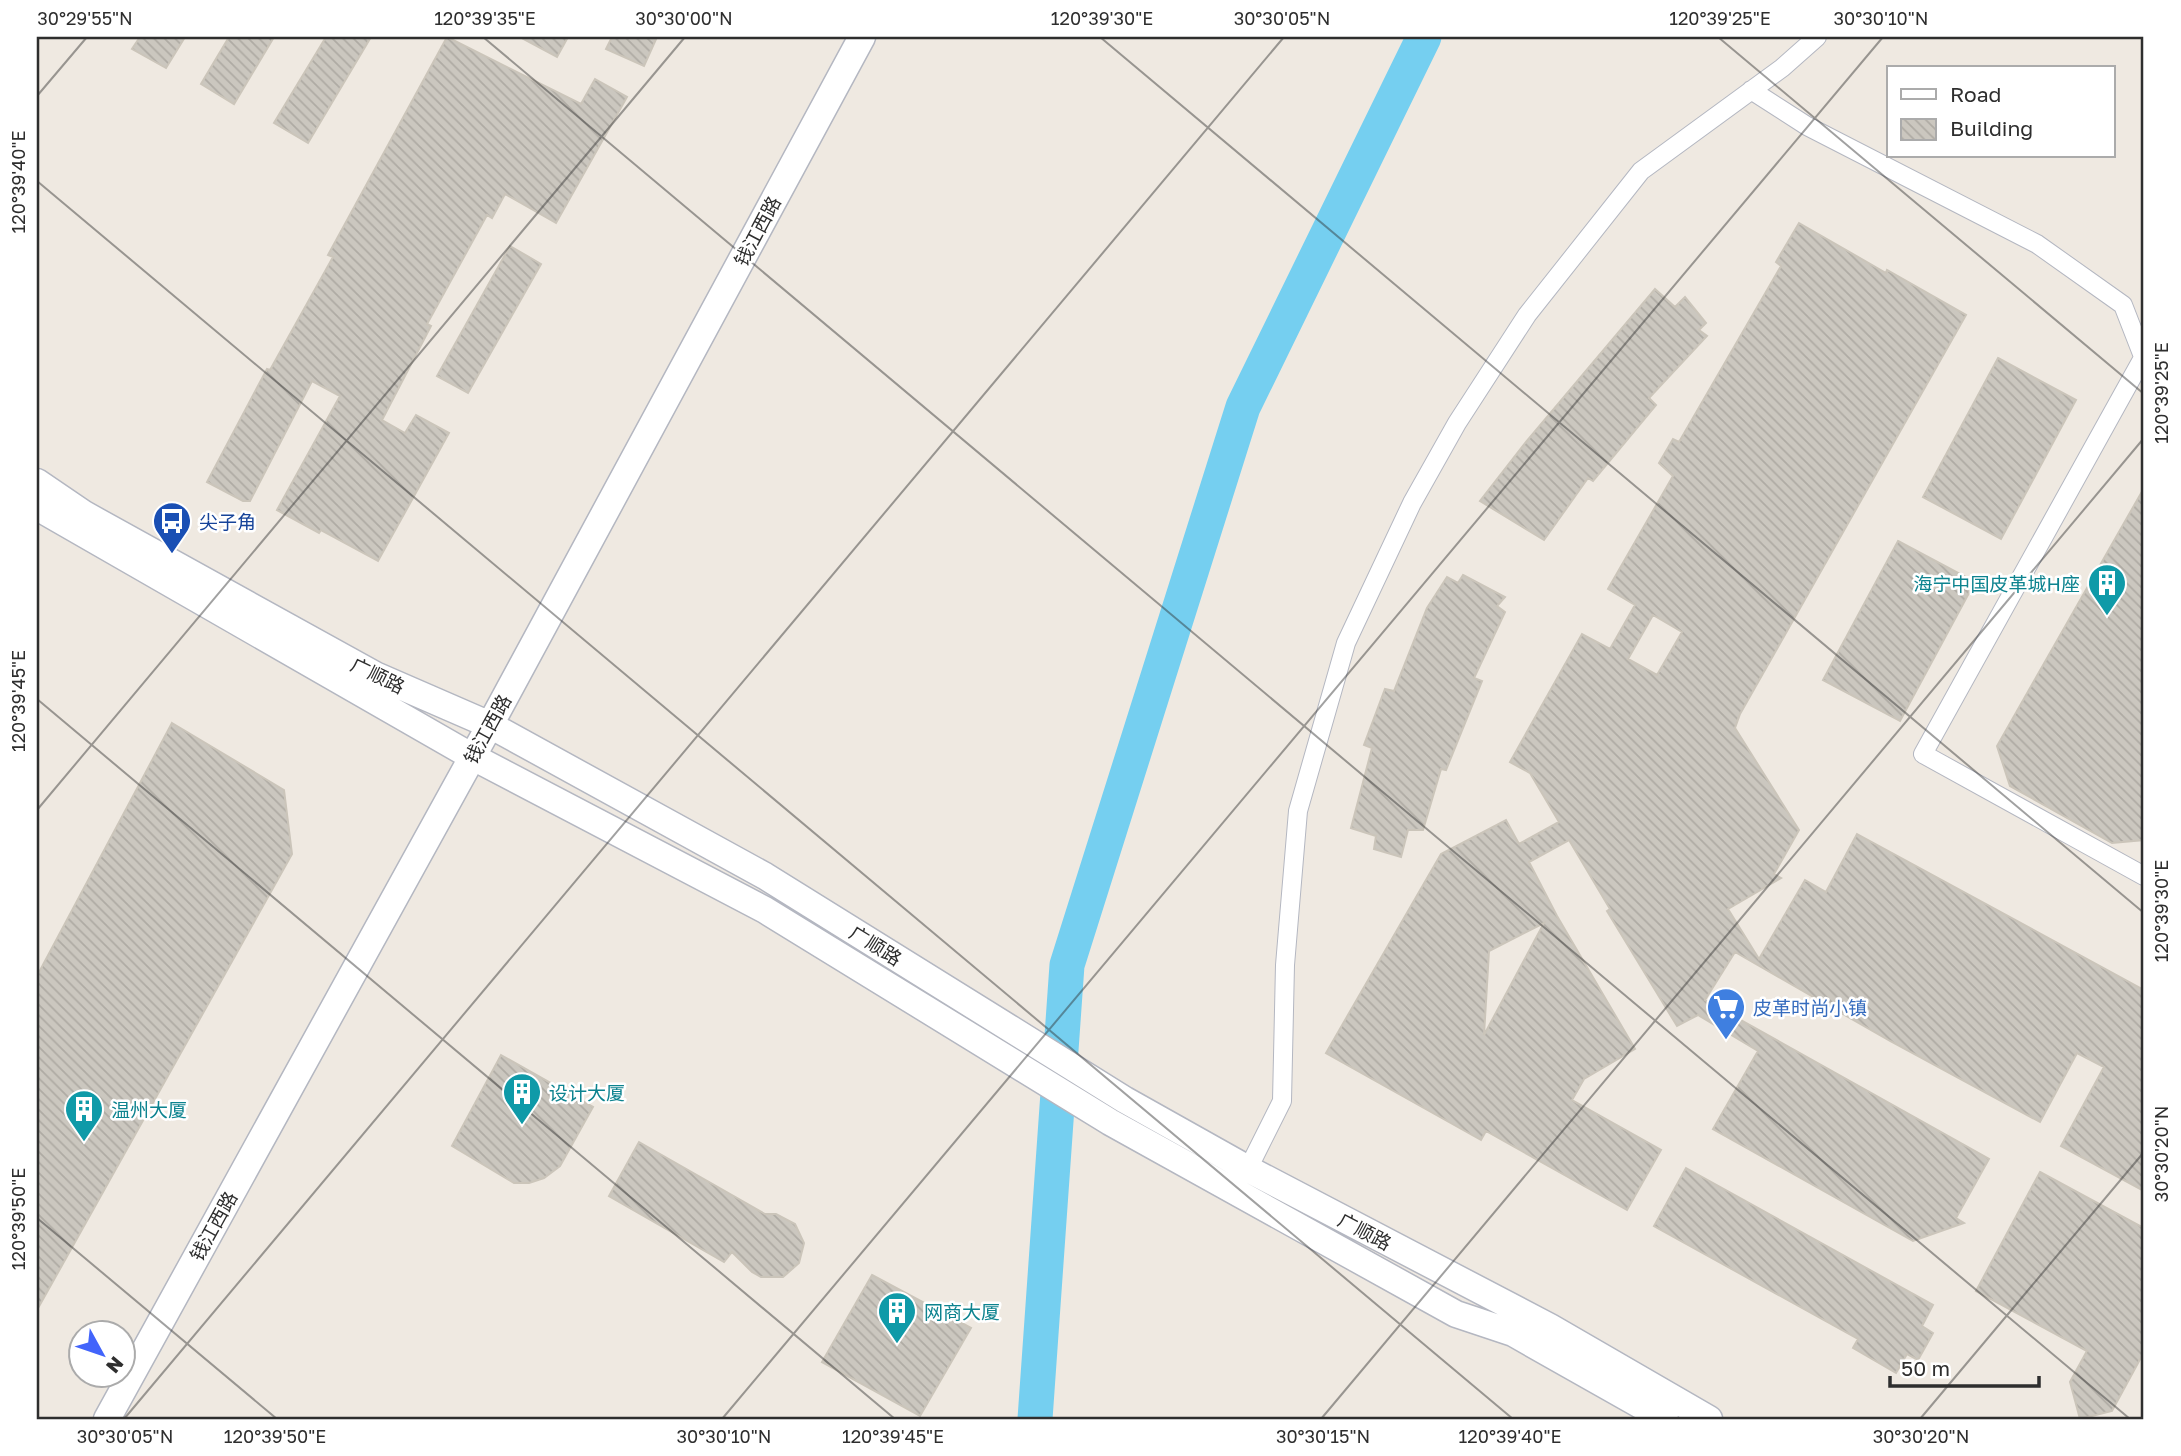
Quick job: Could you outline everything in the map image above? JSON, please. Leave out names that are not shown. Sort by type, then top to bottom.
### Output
[{"type":"main road","name":"钱江西路","points":[[107,1419],[489,725],[862,37]]},
{"type":"main road","name":"广顺路","points":[[37,482],[84,514],[375,676],[489,725],[765,876],[1125,1100],[1248,1169],[1550,1328],[1709,1419]]},
{"type":"main road","name":"广顺路","points":[[37,507],[471,756],[765,910],[1110,1122],[1456,1314],[1513,1333],[1665,1419]]},
{"type":"street","points":[[1248,1169],[1282,1101],[1285,965],[1298,811],[1346,643],[1412,503],[1458,423],[1527,314],[1641,171],[1782,68],[1817,37]]},
{"type":"street","points":[[1751,90],[1807,126],[2037,244],[2123,305],[2144,358],[1923,754],[2144,876]]},
{"type":"building","points":[[140,37],[185,37],[166,68],[132,49]]},
{"type":"building","points":[[229,37],[274,37],[234,104],[201,84]]},
{"type":"building","points":[[326,37],[371,37],[308,143],[274,123]]},
{"type":"building","points":[[447,37],[581,104],[595,79],[627,97],[556,223],[505,194],[492,218],[487,215],[427,324],[431,326],[382,420],[405,433],[416,415],[449,433],[378,561],[277,510],[340,396],[312,381],[250,501],[243,501],[207,482],[267,369],[270,370],[333,257],[328,255]]},
{"type":"building","points":[[520,37],[568,37],[557,57]]},
{"type":"building","points":[[612,37],[657,37],[644,66],[606,49]]},
{"type":"building","points":[[1799,223],[1966,315],[1740,714],[1735,728],[1799,830],[1774,874],[1781,878],[1728,909],[1759,959],[1805,880],[1826,892],[1857,834],[2144,990],[2144,1191],[2061,1146],[2104,1067],[2077,1053],[2040,1122],[1890,1041],[1735,952],[1705,1000],[1989,1159],[1956,1218],[1964,1223],[1913,1241],[1713,1129],[1758,1051],[1698,1015],[1677,1026],[1607,911],[1610,909],[1569,840],[1529,862],[1557,916],[1635,1049],[1584,1079],[1572,1100],[1661,1150],[1627,1210],[1486,1131],[1481,1140],[1326,1053],[1441,854],[1506,820],[1519,844],[1559,822],[1530,773],[1510,762],[1582,634],[1610,649],[1635,605],[1608,589],[1673,476],[1659,463],[1673,439],[1679,442],[1781,266],[1776,262]],"holes":[[[1653,615],[1682,632],[1657,675],[1628,659]],[[1544,923],[1484,1035],[1489,951]]]},
{"type":"building","points":[[510,246],[541,264],[468,393],[437,376]]},
{"type":"building","points":[[1655,289],[1675,307],[1685,297],[1706,323],[1699,330],[1707,336],[1649,398],[1656,405],[1593,481],[1588,478],[1544,540],[1480,501],[1526,442]]},
{"type":"building","points":[[1998,358],[2076,400],[2001,539],[1923,497]]},
{"type":"building","name":"海宁中国皮革城H座","points":[[2144,488],[2144,840],[2112,843],[2010,786],[1997,746]]},
{"type":"building","points":[[1898,541],[1975,582],[1900,721],[1823,680]]},
{"type":"building","points":[[1463,575],[1505,597],[1497,606],[1505,612],[1474,678],[1482,681],[1446,770],[1441,769],[1423,830],[1408,830],[1401,857],[1374,849],[1376,836],[1351,828],[1372,748],[1364,745],[1385,689],[1394,691],[1427,608],[1447,577],[1458,583]]},
{"type":"building","name":"温州大厦","points":[[172,723],[284,790],[292,854],[37,1310],[37,976]]},
{"type":"building","name":"设计大厦","points":[[501,1055],[593,1107],[560,1166],[544,1178],[529,1183],[514,1183],[452,1146]]},
{"type":"building","points":[[639,1142],[765,1214],[776,1214],[795,1224],[804,1243],[799,1263],[783,1277],[761,1277],[732,1252],[724,1262],[609,1196]]},
{"type":"building","points":[[1686,1168],[1933,1305],[1922,1326],[1933,1333],[1918,1360],[1907,1354],[1896,1373],[1853,1348],[1858,1339],[1654,1226]]},
{"type":"building","points":[[2040,1172],[2144,1228],[2144,1352],[2112,1411],[2080,1419],[2070,1382],[2087,1351],[1976,1291]]},
{"type":"building","name":"网商大厦","points":[[872,1275],[971,1328],[920,1416],[822,1362]]},
{"type":"waterway","points":[[1035,1419],[1067,965],[1243,407],[1424,37]]},
{"type":"place","name":"尖子角","points":[[172,555]]},
{"type":"place","name":"海宁中国皮革城H座","points":[[2107,617]]},
{"type":"place","name":"皮革时尚小镇","points":[[1726,1041]]},
{"type":"place","name":"设计大厦","points":[[522,1126]]},
{"type":"place","name":"温州大厦","points":[[84,1143]]},
{"type":"place","name":"网商大厦","points":[[897,1345]]}]
